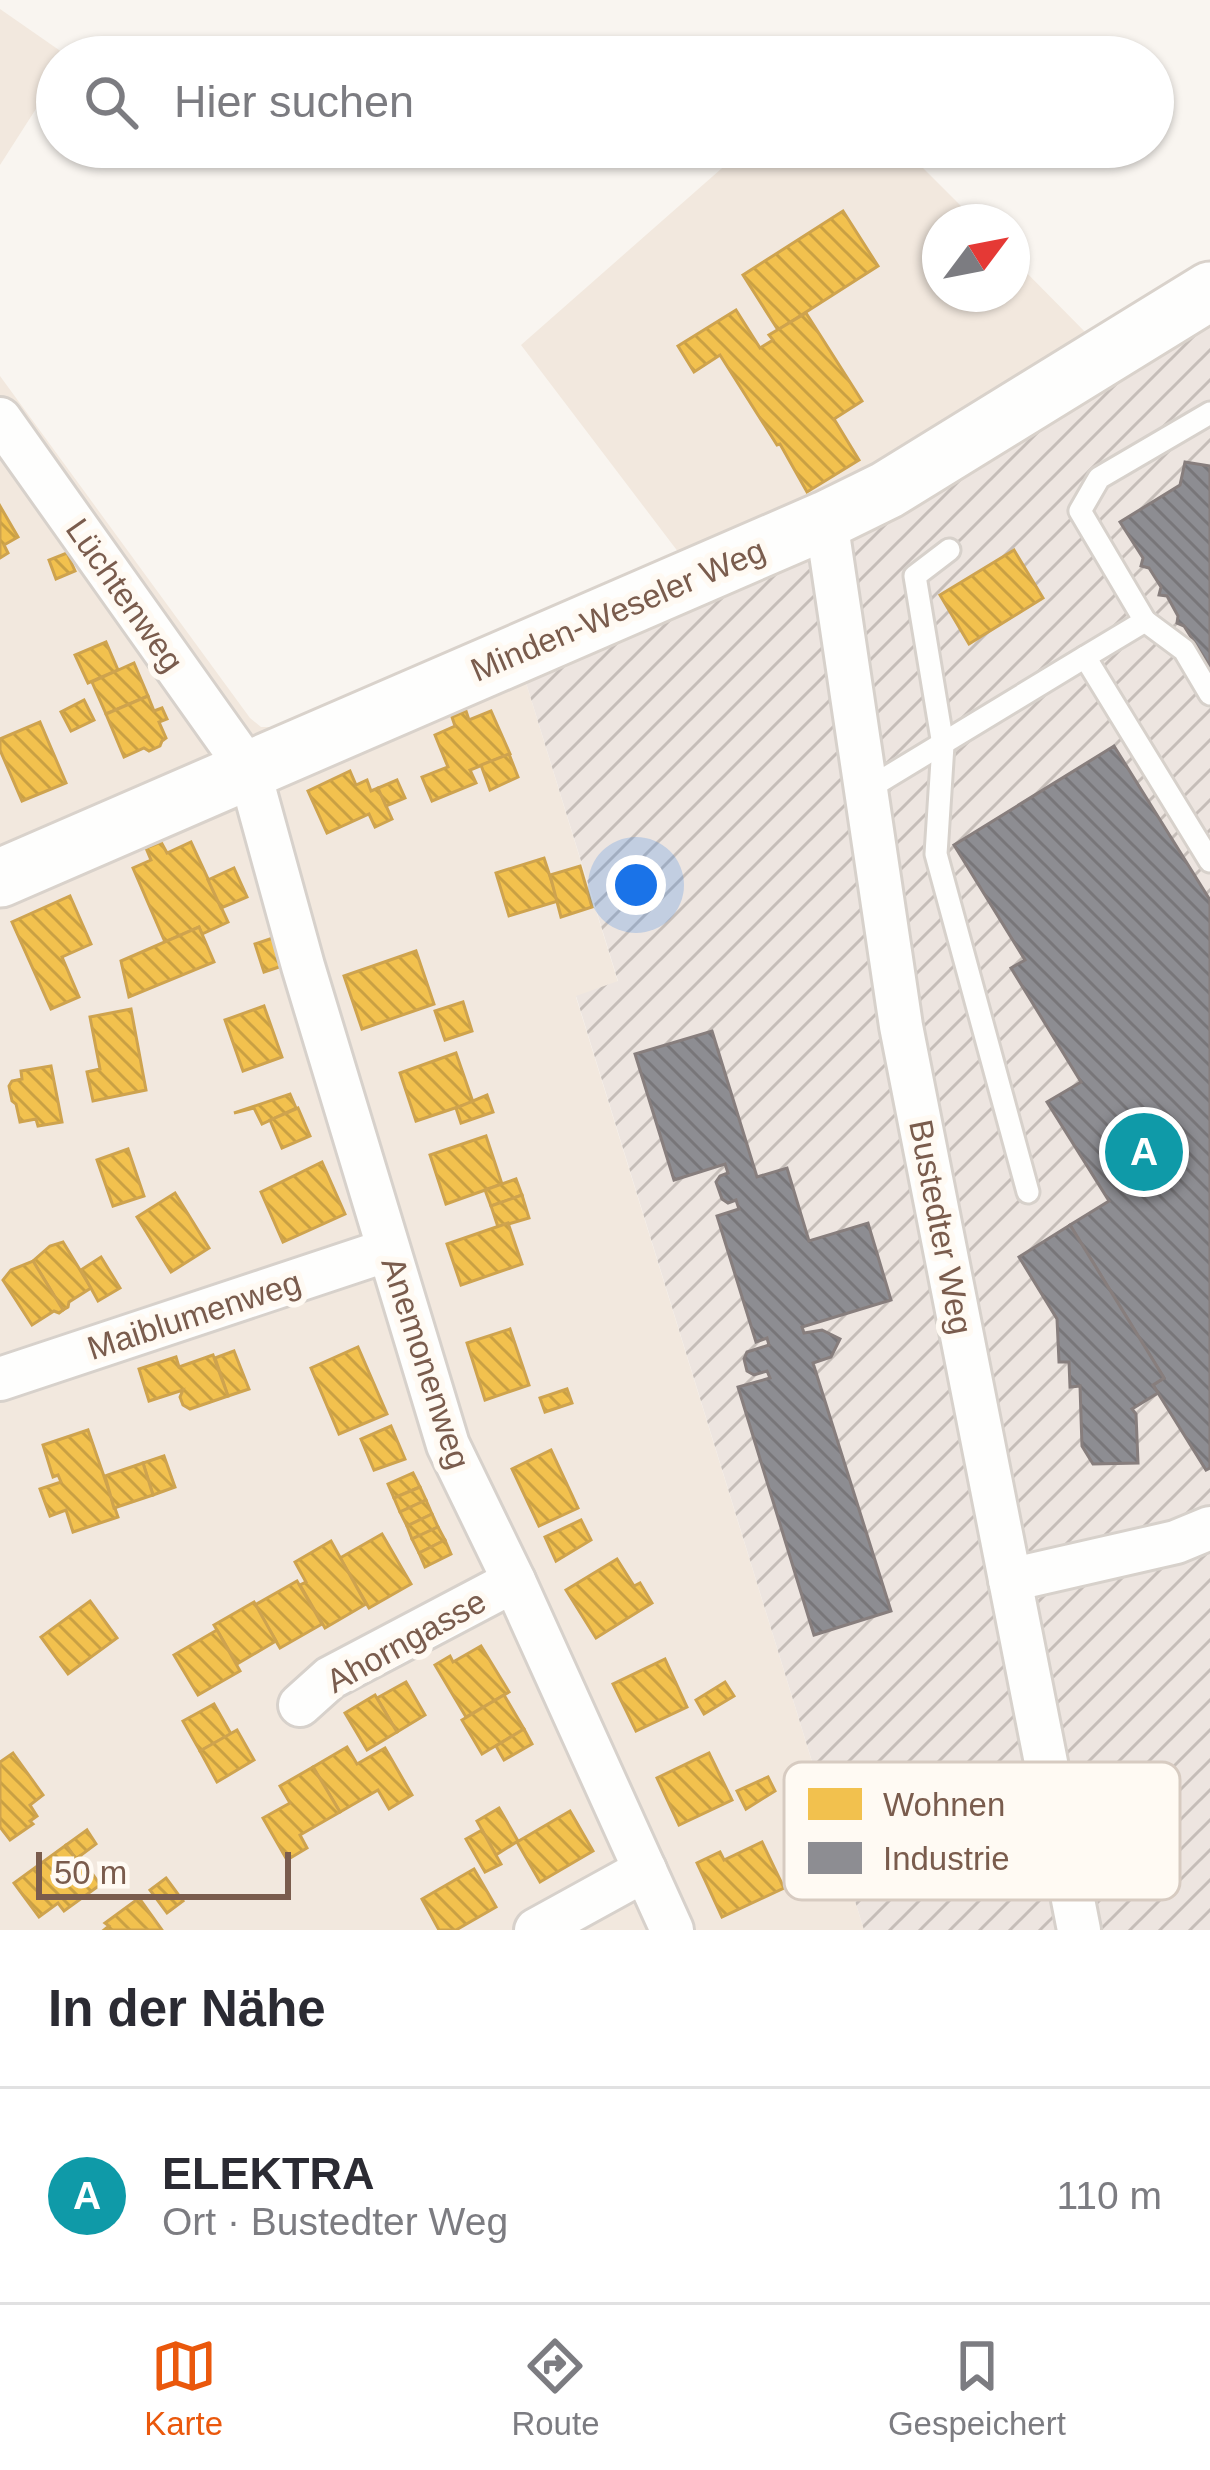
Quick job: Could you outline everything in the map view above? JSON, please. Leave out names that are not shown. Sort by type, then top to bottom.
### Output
[{"type":"street","name":"Minden-Weseler Weg","points":[[0,878],[826,520],[887,490],[1210,291]]},
{"type":"street","name":"Lüchtenweg","points":[[0,419],[249,770]]},
{"type":"street","name":"Bustedter Weg","points":[[826,520],[901,1026],[1045,1762]]},
{"type":"street","name":"Anemonenweg","points":[[249,770],[303,966],[448,1445],[672,1930]]},
{"type":"street","name":"Maiblumenweg","points":[[0,1379],[388,1250]]},
{"type":"street","points":[[1010,1580],[1176,1542],[1210,1528]]},
{"type":"street","name":"Ahorngasse","points":[[300,1705],[330,1678],[514,1581]]},
{"type":"street","points":[[536,1930],[645,1870]]},
{"type":"street","name":"Bustedter Weg","points":[[1072,1900],[1078,1930]]},
{"type":"lane","points":[[1210,413],[1099,478],[1080,511],[1144,621],[1184,650],[1210,694]]},
{"type":"lane","points":[[949,550],[915,576],[943,745],[936,854],[1028,1192]]},
{"type":"lane","points":[[866,790],[1144,621]]},
{"type":"lane","points":[[1085,657],[1210,861]]},
{"type":"shaded area","points":[[0,9],[39,36],[36,109],[0,165]]},
{"type":"shaded area","points":[[722,168],[923,168],[959,204],[922,204],[922,312],[1030,312],[1030,276],[1092,339],[936,436],[682,557],[521,345]]},
{"type":"shaded area","points":[[1210,319],[1210,1930],[864,1930],[855,1900],[1180,1900],[1180,1762],[812,1762],[576,996],[618,981],[523,673]]},
{"type":"shaded area","points":[[0,376],[261,727],[279,727],[523,673],[618,982],[576,997],[812,1762],[784,1762],[784,1900],[855,1900],[864,1930],[0,1930]]},
{"type":"building: Wohnen","points":[[843,211],[878,266],[778,330],[743,275]]},
{"type":"building: Wohnen","points":[[736,310],[760,348],[773,340],[769,335],[806,313],[862,401],[834,419],[859,460],[807,492],[720,355],[694,372],[678,346]]},
{"type":"building: Wohnen","points":[[0,506],[18,537],[4,545],[8,553],[0,558]]},
{"type":"building: Wohnen","points":[[1014,550],[1043,598],[969,644],[940,595]]},
{"type":"building: Wohnen","points":[[67,553],[75,571],[56,579],[49,560]]},
{"type":"building: Wohnen","points":[[106,642],[118,670],[88,683],[75,655]]},
{"type":"building: Wohnen","points":[[134,663],[148,696],[106,714],[92,682]]},
{"type":"building: Wohnen","points":[[148,696],[154,711],[162,708],[167,719],[159,722],[166,738],[149,751],[144,748],[124,757],[106,714]]},
{"type":"building: Wohnen","points":[[84,700],[94,720],[71,731],[61,712]]},
{"type":"building: Wohnen","points":[[466,711],[469,720],[491,711],[510,754],[470,770],[476,783],[432,801],[422,777],[448,767],[435,735],[455,726],[452,717]]},
{"type":"building: Wohnen","points":[[40,722],[66,783],[22,801],[0,750],[0,739]]},
{"type":"building: Wohnen","points":[[509,754],[518,777],[490,790],[481,765]]},
{"type":"building: Wohnen","points":[[350,771],[356,785],[367,780],[371,791],[378,788],[392,819],[375,827],[369,814],[327,833],[308,791]]},
{"type":"building: Wohnen","points":[[397,780],[405,798],[386,806],[378,788]]},
{"type":"building: Wohnen","points":[[161,842],[167,853],[191,842],[228,922],[202,934],[199,927],[165,942],[133,868],[151,860],[146,848]]},
{"type":"building: Wohnen","points":[[544,858],[558,901],[509,916],[496,873]]},
{"type":"building: Wohnen","points":[[580,866],[592,907],[561,917],[550,875]]},
{"type":"building: Wohnen","points":[[234,868],[247,897],[221,908],[208,880]]},
{"type":"building: Wohnen","points":[[70,896],[91,944],[62,957],[79,997],[51,1009],[12,922]]},
{"type":"building: Wohnen","points":[[199,927],[214,962],[129,997],[121,961]]},
{"type":"building: Wohnen","points":[[273,938],[282,966],[264,972],[255,944]]},
{"type":"building: Wohnen","points":[[416,951],[434,1004],[362,1029],[344,976]]},
{"type":"building: Wohnen","points":[[463,1002],[472,1031],[445,1040],[435,1011]]},
{"type":"building: Wohnen","points":[[264,1006],[282,1057],[243,1071],[225,1020]]},
{"type":"building: Wohnen","points":[[131,1009],[146,1090],[93,1101],[87,1072],[100,1069],[90,1017]]},
{"type":"building: Wohnen","points":[[456,1053],[473,1102],[416,1121],[400,1073]]},
{"type":"building: Wohnen","points":[[51,1066],[62,1122],[38,1126],[36,1119],[20,1122],[9,1086],[22,1079],[21,1071]]},
{"type":"building: Wohnen","points":[[290,1094],[296,1108],[262,1124],[254,1108],[234,1113]]},
{"type":"building: Wohnen","points":[[487,1095],[493,1112],[461,1123],[456,1108]]},
{"type":"building: Wohnen","points":[[298,1108],[310,1136],[282,1148],[270,1120]]},
{"type":"building: Wohnen","points":[[486,1136],[502,1184],[446,1204],[430,1155]]},
{"type":"building: Wohnen","points":[[128,1149],[144,1196],[113,1206],[97,1160]]},
{"type":"building: Wohnen","points":[[322,1162],[345,1214],[283,1242],[261,1192]]},
{"type":"building: Wohnen","points":[[516,1179],[522,1195],[491,1206],[485,1190]]},
{"type":"building: Wohnen","points":[[175,1193],[209,1248],[171,1272],[137,1217]]},
{"type":"building: Wohnen","points":[[522,1195],[529,1218],[498,1227],[491,1206]]},
{"type":"building: Wohnen","points":[[508,1223],[522,1264],[461,1285],[447,1244]]},
{"type":"building: Wohnen","points":[[63,1242],[91,1288],[63,1310],[33,1261]]},
{"type":"building: Wohnen","points":[[101,1257],[120,1288],[98,1301],[81,1270]]},
{"type":"building: Wohnen","points":[[33,1261],[63,1310],[32,1325],[3,1280],[11,1270]]},
{"type":"building: Wohnen","points":[[510,1329],[529,1385],[485,1400],[467,1343]]},
{"type":"building: Wohnen","points":[[358,1347],[387,1414],[339,1434],[311,1368]]},
{"type":"building: Wohnen","points":[[234,1351],[249,1389],[228,1396],[215,1358]]},
{"type":"building: Wohnen","points":[[213,1355],[228,1396],[190,1409],[180,1397],[183,1390],[149,1401],[139,1369],[176,1357],[179,1367]]},
{"type":"building: Wohnen","points":[[567,1389],[572,1403],[545,1412],[540,1398]]},
{"type":"building: Wohnen","points":[[391,1426],[405,1459],[374,1470],[361,1439]]},
{"type":"building: Wohnen","points":[[88,1430],[118,1517],[73,1532],[66,1510],[50,1516],[40,1489],[61,1482],[58,1475],[53,1477],[43,1445]]},
{"type":"building: Wohnen","points":[[551,1450],[578,1508],[539,1526],[512,1469]]},
{"type":"building: Wohnen","points":[[164,1456],[175,1487],[153,1495],[143,1463]]},
{"type":"building: Wohnen","points":[[143,1463],[153,1495],[114,1508],[105,1476]]},
{"type":"building: Wohnen","points":[[413,1473],[420,1487],[394,1498],[388,1484]]},
{"type":"building: Wohnen","points":[[420,1487],[426,1500],[400,1512],[394,1498]]},
{"type":"building: Wohnen","points":[[426,1500],[432,1514],[407,1526],[400,1512]]},
{"type":"building: Wohnen","points":[[432,1514],[438,1527],[412,1539],[407,1526]]},
{"type":"building: Wohnen","points":[[581,1520],[591,1540],[556,1561],[545,1537]]},
{"type":"building: Wohnen","points":[[438,1527],[445,1540],[419,1553],[412,1539]]},
{"type":"building: Wohnen","points":[[382,1534],[411,1584],[369,1608],[340,1558]]},
{"type":"building: Wohnen","points":[[445,1540],[451,1554],[425,1567],[419,1553]]},
{"type":"building: Wohnen","points":[[331,1541],[366,1604],[325,1628],[300,1585],[306,1582],[295,1562]]},
{"type":"building: Wohnen","points":[[617,1559],[652,1603],[596,1638],[566,1590]]},
{"type":"building: Wohnen","points":[[297,1581],[322,1624],[280,1648],[255,1605]]},
{"type":"building: Wohnen","points":[[90,1601],[117,1638],[68,1674],[41,1637]]},
{"type":"building: Wohnen","points":[[254,1602],[276,1641],[237,1664],[214,1625]]},
{"type":"building: Wohnen","points":[[217,1630],[240,1671],[198,1695],[174,1655]]},
{"type":"building: Wohnen","points":[[481,1646],[509,1692],[466,1717],[435,1665],[450,1656],[453,1662]]},
{"type":"building: Wohnen","points":[[665,1659],[687,1707],[636,1731],[613,1684]]},
{"type":"building: Wohnen","points":[[406,1682],[425,1715],[397,1732],[377,1698]]},
{"type":"building: Wohnen","points":[[725,1682],[734,1696],[704,1714],[696,1700]]},
{"type":"building: Wohnen","points":[[375,1695],[397,1732],[367,1750],[345,1713]]},
{"type":"building: Wohnen","points":[[504,1695],[524,1729],[482,1754],[462,1720]]},
{"type":"building: Wohnen","points":[[214,1704],[231,1734],[200,1751],[183,1721]]},
{"type":"building: Wohnen","points":[[524,1729],[532,1744],[504,1760],[496,1746]]},
{"type":"building: Wohnen","points":[[237,1730],[254,1760],[217,1782],[200,1751]]},
{"type":"building: Wohnen","points":[[347,1747],[357,1764],[385,1748],[412,1795],[389,1809],[378,1790],[340,1812],[313,1767]]},
{"type":"building: Wohnen","points":[[13,1753],[43,1795],[30,1805],[37,1816],[30,1821],[33,1824],[10,1840],[0,1827],[0,1762]]},
{"type":"building: Wohnen","points":[[709,1753],[732,1800],[679,1825],[657,1778]]},
{"type":"building: Wohnen","points":[[313,1767],[340,1812],[300,1835],[307,1848],[287,1860],[263,1818],[290,1803],[280,1786]]},
{"type":"building: Wohnen","points":[[768,1777],[775,1791],[746,1809],[737,1791]]},
{"type":"building: Wohnen","points":[[499,1808],[518,1841],[496,1855],[477,1821]]},
{"type":"building: Wohnen","points":[[570,1811],[593,1851],[540,1882],[517,1842]]},
{"type":"building: Wohnen","points":[[87,1830],[96,1844],[76,1859],[66,1845]]},
{"type":"building: Wohnen","points":[[482,1830],[501,1864],[485,1872],[466,1839]]},
{"type":"building: Wohnen","points":[[762,1842],[784,1888],[722,1917],[697,1863],[720,1852],[724,1860]]},
{"type":"building: Wohnen","points":[[66,1845],[100,1885],[64,1911],[58,1903],[39,1917],[14,1883]]},
{"type":"building: Wohnen","points":[[474,1869],[496,1907],[456,1930],[439,1930],[422,1899]]},
{"type":"building: Wohnen","points":[[166,1878],[183,1901],[167,1913],[150,1890]]},
{"type":"building: Wohnen","points":[[139,1898],[162,1930],[104,1930],[109,1926],[105,1923]]},
{"type":"building: Industrie","points":[[1185,462],[1210,466],[1210,667],[1184,626],[1177,623],[1167,596],[1159,595],[1161,587],[1149,568],[1141,566],[1143,558],[1120,522],[1180,485]]},
{"type":"building: Industrie","points":[[1114,746],[1210,900],[1210,1468],[1206,1470],[1153,1385],[1164,1378],[1070,1225],[1109,1201],[1047,1102],[1081,1082],[1011,968],[1025,960],[954,845]]},
{"type":"building: Industrie","points":[[712,1031],[757,1177],[787,1168],[809,1241],[868,1223],[891,1300],[802,1327],[804,1333],[822,1330],[840,1339],[831,1357],[813,1363],[891,1611],[814,1635],[738,1387],[770,1378],[767,1371],[754,1375],[747,1371],[744,1359],[747,1352],[769,1345],[767,1338],[756,1342],[717,1216],[739,1209],[736,1200],[722,1199],[716,1182],[728,1173],[725,1164],[674,1180],[635,1054]]},
{"type":"building: Industrie","points":[[1070,1225],[1164,1378],[1153,1385],[1158,1393],[1132,1409],[1138,1463],[1093,1464],[1082,1446],[1080,1386],[1070,1387],[1069,1362],[1059,1362],[1057,1319],[1019,1257]]},
{"type":"place","name":"ELEKTRA","points":[[1144,1152]]}]
